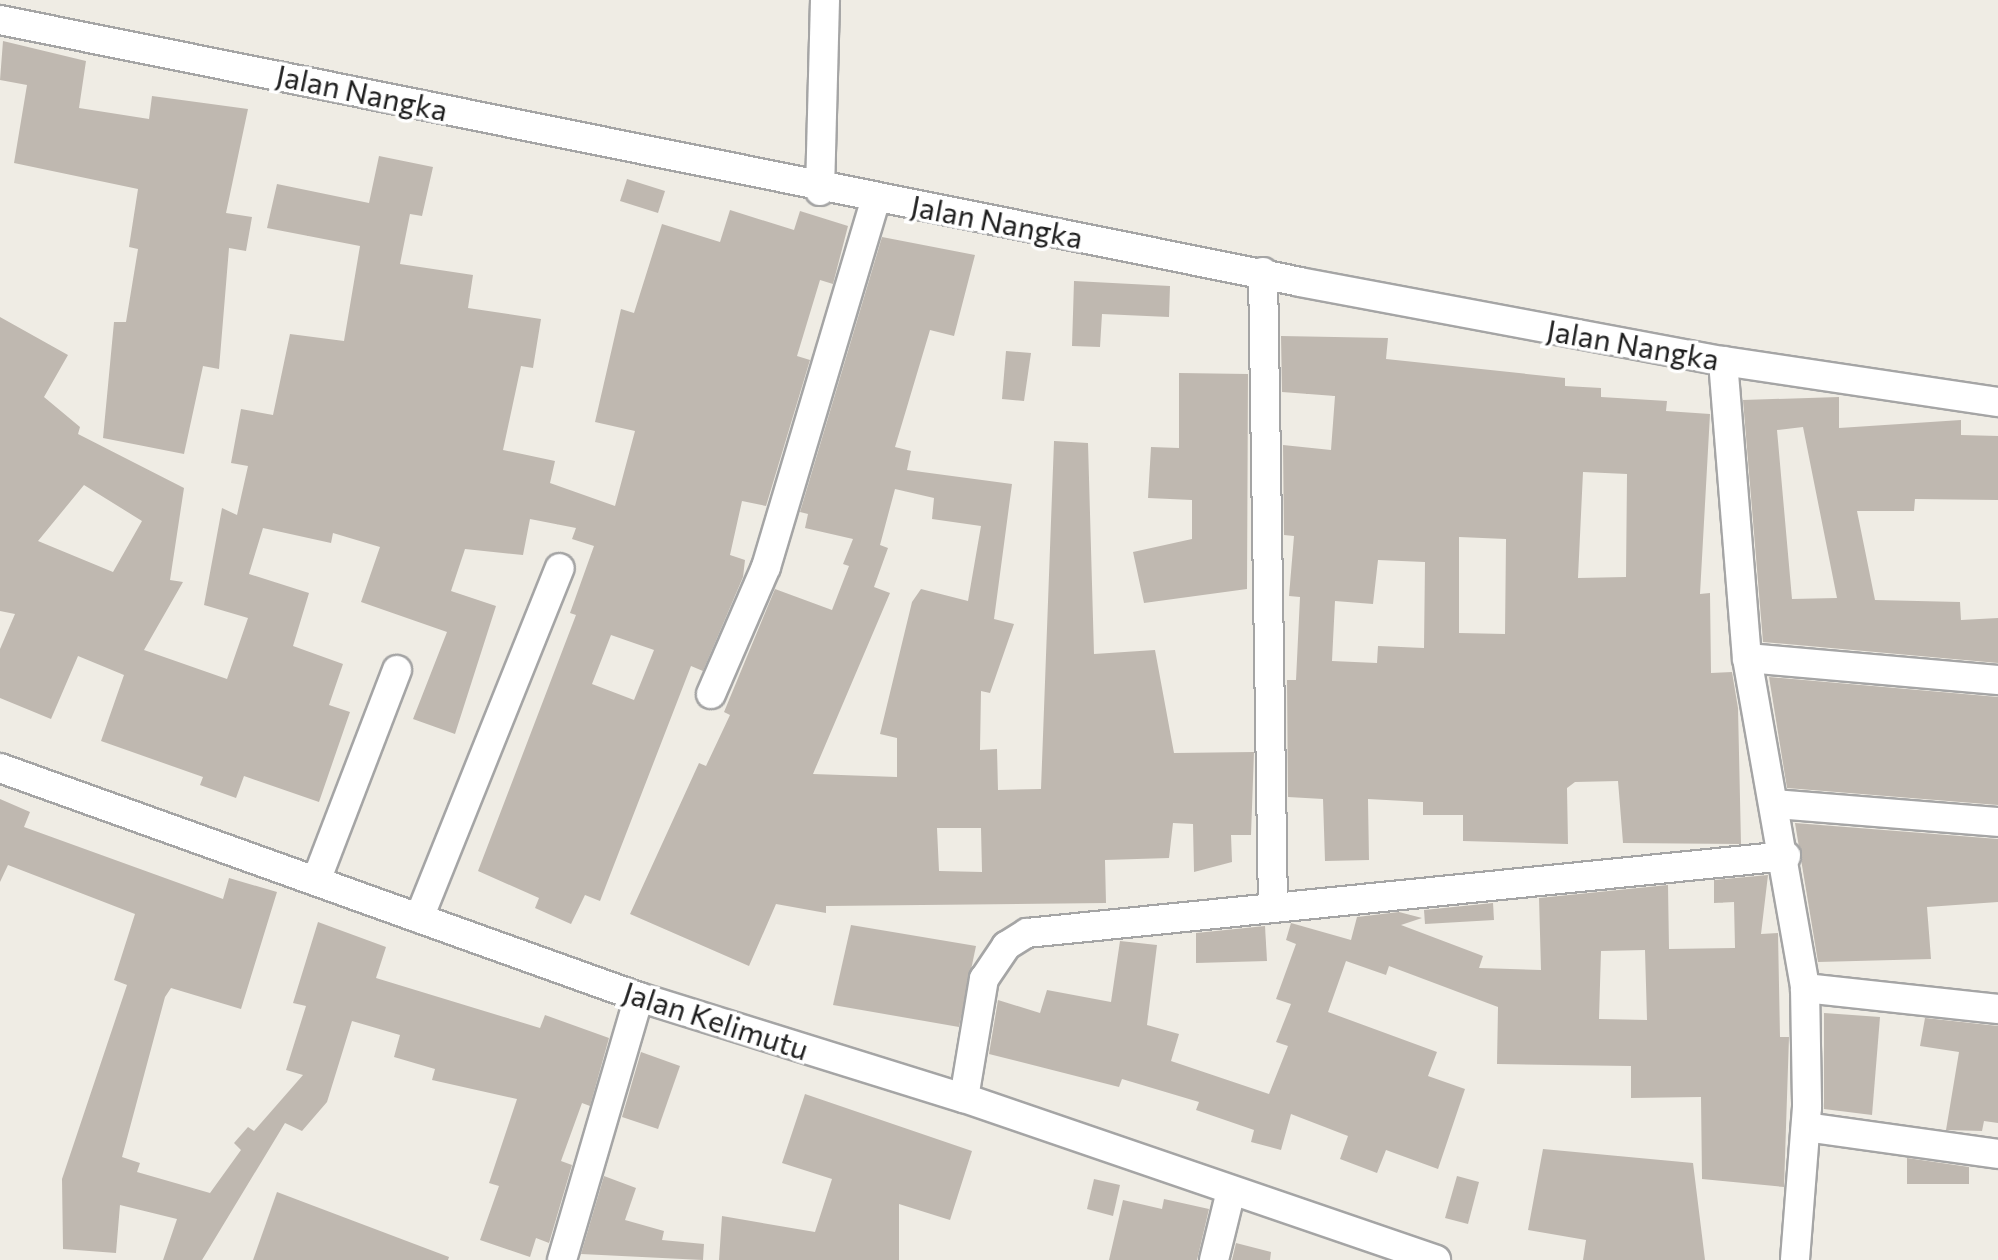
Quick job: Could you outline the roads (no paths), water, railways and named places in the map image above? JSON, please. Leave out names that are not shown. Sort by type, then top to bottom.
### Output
[{"type":"street","points":[[820,191],[825,0]]},
{"type":"street","name":"Jalan Nangka","points":[[0,20],[820,191],[876,197],[1723,361],[1998,402]]},
{"type":"street","points":[[711,694],[766,567],[876,197]]},
{"type":"street","points":[[1263,272],[1273,906]]},
{"type":"street","points":[[1723,361],[1747,658],[1786,856],[1805,988],[1806,1127],[1795,1260]]},
{"type":"street","points":[[419,918],[560,568]]},
{"type":"street","points":[[1747,658],[1998,680]]},
{"type":"street","points":[[316,881],[397,670]]},
{"type":"street","name":"Jalan Kelimutu","points":[[0,768],[639,997],[964,1098],[1436,1260]]},
{"type":"street","points":[[1775,804],[1998,822]]},
{"type":"street","points":[[964,1098],[984,979],[1006,946],[1041,931],[1786,856]]},
{"type":"street","points":[[1805,988],[1998,1009]]},
{"type":"street","points":[[562,1260],[639,997]]},
{"type":"street","points":[[1806,1127],[1998,1154]]},
{"type":"street","points":[[1214,1260],[1231,1191]]}]
